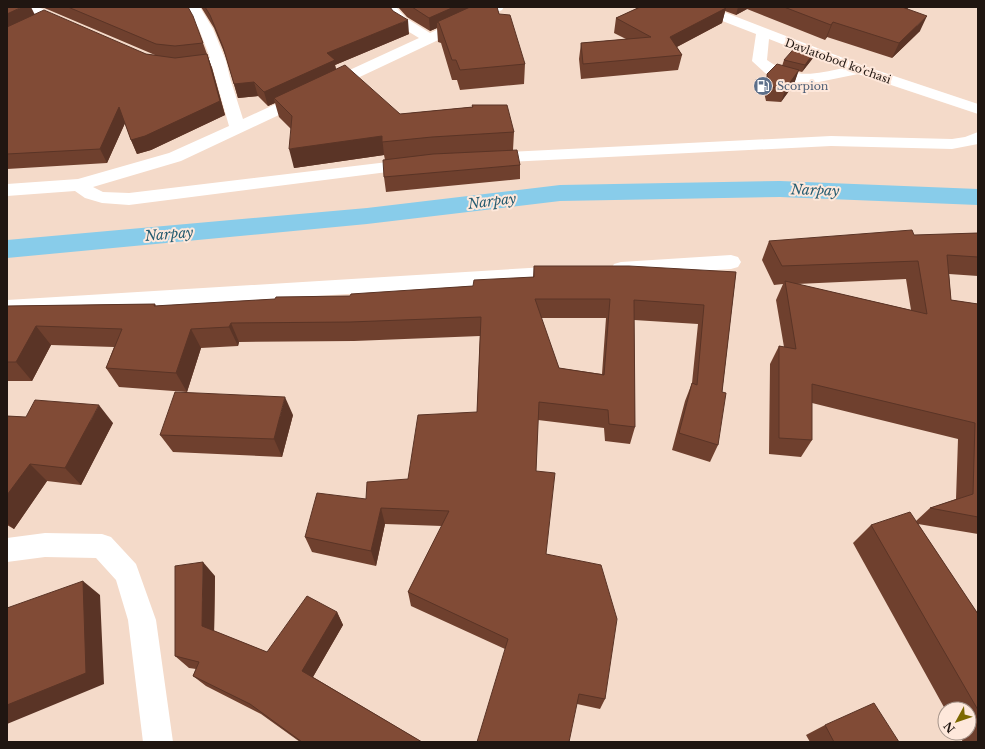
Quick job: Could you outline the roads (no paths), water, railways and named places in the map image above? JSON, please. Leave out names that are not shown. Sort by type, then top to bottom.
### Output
[{"type":"street","points":[[27,7],[79,30]]},
{"type":"street","points":[[193,7],[206,29],[219,61],[222,78],[238,128]]},
{"type":"street","points":[[388,7],[401,21],[430,40]]},
{"type":"street","points":[[7,190],[79,185],[175,157],[430,40],[497,7]]},
{"type":"street","name":"Davlatobod ko'chasi","points":[[699,7],[859,69],[978,110]]},
{"type":"street","points":[[37,24],[51,18]]},
{"type":"street","points":[[763,33],[759,61],[767,69],[781,76],[796,79],[811,79],[859,69]]},
{"type":"street","points":[[164,65],[190,66],[219,61]]},
{"type":"street","points":[[473,159],[831,141],[952,144],[969,142],[978,137]]},
{"type":"street","points":[[79,185],[90,194],[101,199],[129,199],[426,163]]},
{"type":"street","points":[[604,270],[731,262]]},
{"type":"street","points":[[7,308],[580,272]]},
{"type":"street","points":[[7,550],[45,545],[102,546],[127,573],[142,620],[158,742]]},
{"type":"waterway","name":"Narpay","points":[[7,249],[367,216],[560,193],[780,189],[978,197]]},
{"type":"place","name":"Scorpion","points":[[763,86]]}]
